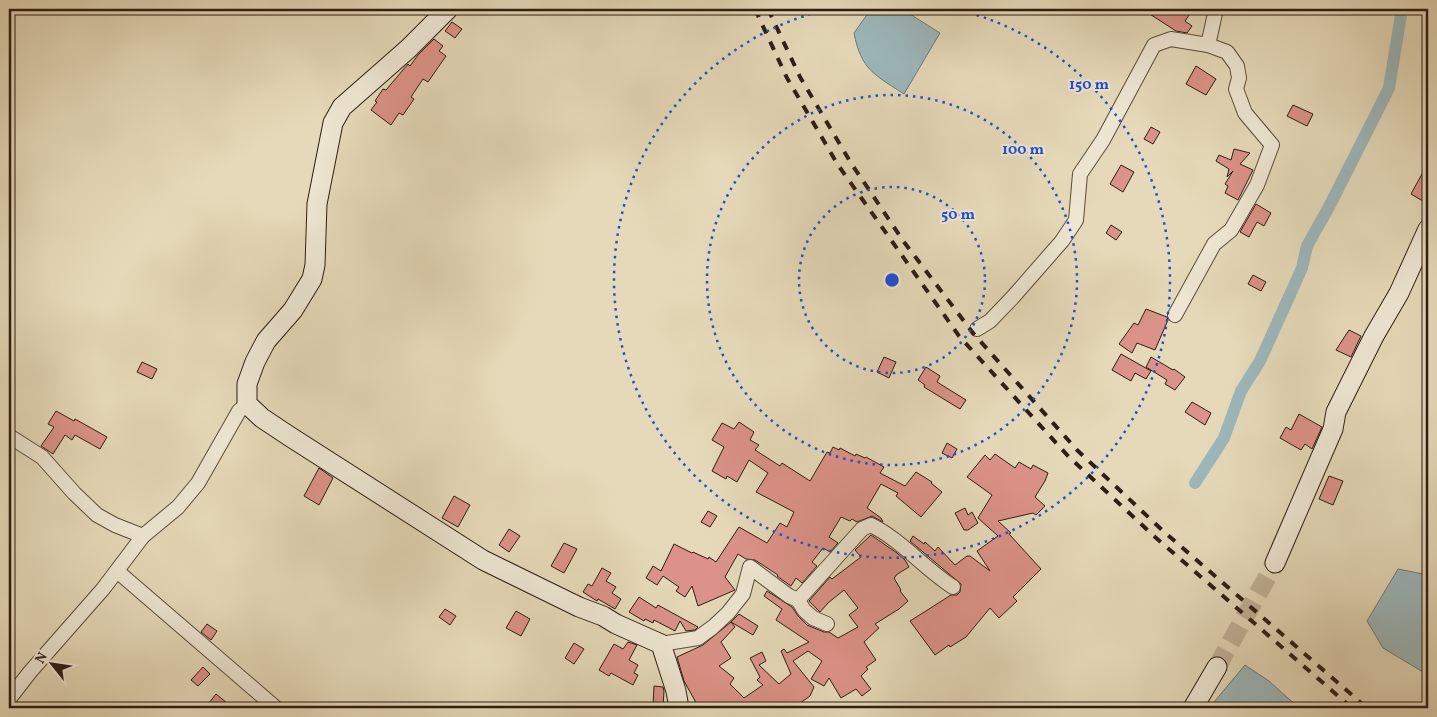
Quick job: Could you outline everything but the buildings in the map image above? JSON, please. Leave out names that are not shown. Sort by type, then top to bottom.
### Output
[{"type":"street","points":[[448,9],[408,49],[342,107],[333,123],[317,204],[315,266],[312,279],[293,310],[266,341],[255,362],[247,384],[247,404],[262,418],[289,436],[483,560],[579,607],[603,616],[616,624],[661,644],[698,638],[713,627],[743,594],[750,567],[789,596],[798,600],[804,610],[813,618],[827,624]]},
{"type":"street","points":[[1208,45],[1216,9]]},
{"type":"street","points":[[977,329],[990,321],[1013,298],[1062,241],[1076,220],[1080,174],[1102,140],[1154,45],[1171,39],[1208,45],[1227,52],[1237,66],[1238,78],[1236,89],[1245,113],[1272,145],[1257,185],[1231,230],[1214,244],[1175,316]]},
{"type":"street","points":[[1275,562],[1333,429],[1336,412],[1374,336],[1399,293],[1428,229]]},
{"type":"street","points":[[9,699],[117,571],[143,536],[178,507],[198,483],[239,410],[247,404]]},
{"type":"street","points":[[9,436],[42,457],[74,493],[97,514],[114,525],[143,536]]},
{"type":"street","points":[[798,600],[862,529],[871,525],[883,531],[936,576],[953,587]]},
{"type":"street","points":[[117,571],[276,708]]},
{"type":"street","points":[[661,644],[676,691],[679,708]]},
{"type":"street","points":[[1193,708],[1217,667]]},
{"type":"water","points":[[871,9],[902,9],[940,33],[904,94],[877,76],[865,64],[857,45],[854,33]]},
{"type":"water","points":[[1398,569],[1428,575],[1428,675],[1383,648],[1367,621]]},
{"type":"water","points":[[1245,665],[1269,681],[1299,708],[1209,708]]},
{"type":"waterway","points":[[1195,483],[1224,438],[1241,391],[1260,361],[1302,268],[1307,246],[1330,205],[1389,88],[1402,9]]},
{"type":"tunnel","points":[[1217,667],[1275,563]]},
{"type":"railway","points":[[755,9],[787,78],[838,165],[959,336],[1068,456],[1155,537],[1352,708]]},
{"type":"railway","points":[[768,9],[800,77],[851,163],[904,242],[973,333],[1077,450],[1162,530],[1367,708]]}]
